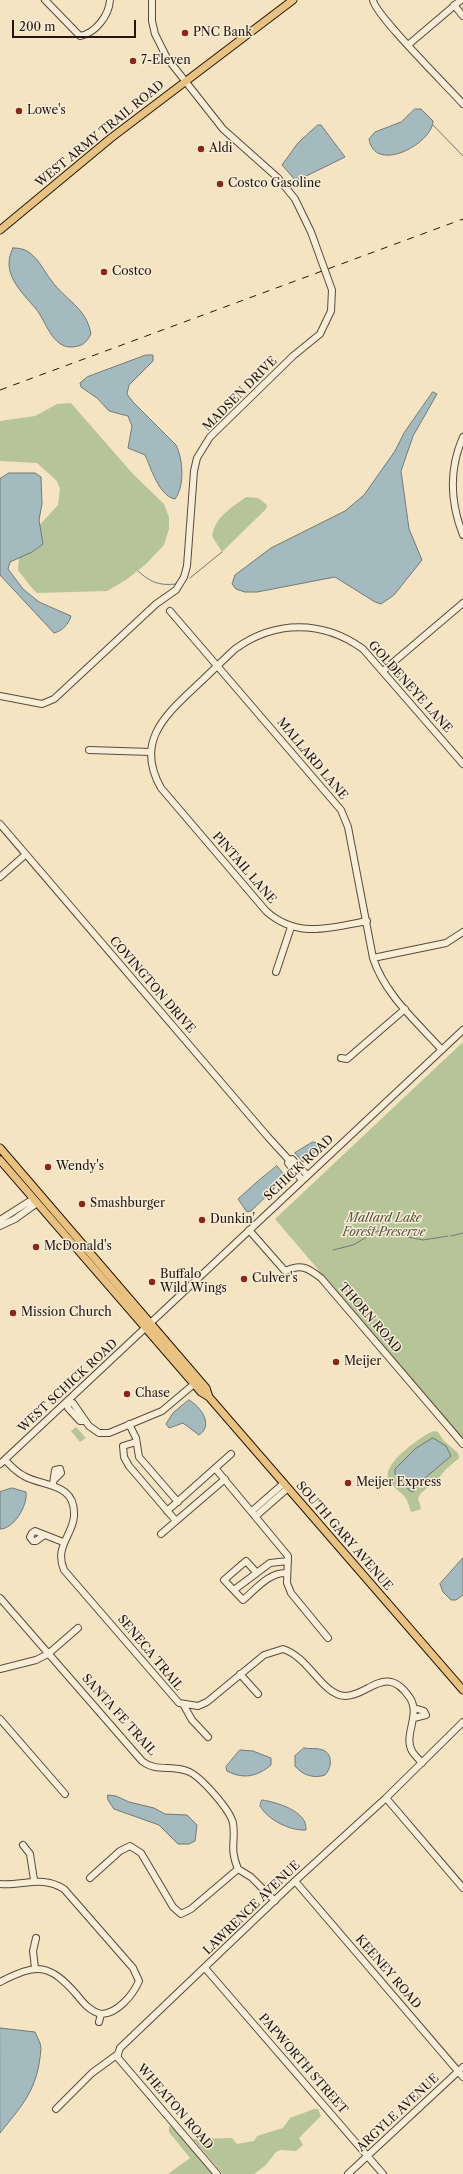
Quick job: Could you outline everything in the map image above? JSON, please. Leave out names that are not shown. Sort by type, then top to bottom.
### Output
[{"type":"main road","name":"WEST ARMY TRAIL ROAD","points":[[0,230],[111,138],[184,81],[293,0]]},
{"type":"main road","name":"SOUTH GARY AVENUE","points":[[0,1148],[206,1388],[209,1396],[463,1690]]},
{"type":"main road","name":"SOUTH GARY AVENUE","points":[[0,1160],[201,1392],[209,1396]]},
{"type":"street","points":[[45,0],[80,36],[85,35],[102,21],[108,11],[110,0]]},
{"type":"street","name":"MADSEN DRIVE","points":[[0,696],[42,704],[54,699],[156,604],[176,590],[184,577],[187,566],[194,471],[203,447],[210,437],[293,356],[320,334],[331,311],[332,300],[330,282],[311,232],[297,202],[278,178],[231,138],[167,58],[155,34],[152,21],[152,0]]},
{"type":"street","points":[[373,0],[375,7],[463,104]]},
{"type":"street","points":[[408,45],[461,0]]},
{"type":"street","points":[[454,5],[463,16]]},
{"type":"street","points":[[463,436],[456,455],[452,478],[453,501],[458,523],[463,535]]},
{"type":"street","points":[[383,671],[463,603]]},
{"type":"street","name":"MALLARD LANE","points":[[170,611],[341,810],[348,828],[373,958],[385,985],[442,1050]]},
{"type":"street","name":"GOLDENEYE LANE","points":[[150,752],[155,733],[163,719],[235,649],[259,635],[282,628],[312,627],[330,632],[352,642],[370,656],[463,764]]},
{"type":"street","points":[[89,750],[150,752]]},
{"type":"street","name":"PINTAIL LANE","points":[[150,752],[155,776],[166,795],[266,911],[276,920],[291,927],[316,930],[367,921]]},
{"type":"street","name":"COVINGTON DRIVE","points":[[0,824],[25,855],[289,1160],[292,1160],[307,1176]]},
{"type":"street","points":[[0,877],[25,855]]},
{"type":"street","points":[[276,972],[291,927]]},
{"type":"street","points":[[373,958],[446,943],[463,932]]},
{"type":"street","points":[[340,1058],[347,1059],[405,1009]]},
{"type":"street","name":"SCHICK ROAD","points":[[150,1323],[463,1030]]},
{"type":"street","name":"COVINGTON DRIVE","points":[[289,1160],[288,1163],[302,1180]]},
{"type":"street","points":[[0,1220],[35,1201]]},
{"type":"street","points":[[0,1226],[35,1201]]},
{"type":"street","name":"THORN ROAD","points":[[249,1230],[285,1271],[294,1268],[307,1268],[321,1278],[463,1444]]},
{"type":"street","name":"WEST SCHICK ROAD","points":[[2,1462],[150,1323]]},
{"type":"street","points":[[68,1401],[73,1403],[84,1417],[85,1421],[99,1433],[109,1433],[162,1411],[194,1384]]},
{"type":"street","points":[[129,1424],[136,1442],[139,1457],[178,1502]]},
{"type":"street","points":[[136,1442],[123,1446],[124,1457],[176,1521]]},
{"type":"street","points":[[167,1511],[231,1454]]},
{"type":"street","name":"SENECA TRAIL","points":[[2,1462],[24,1476],[54,1482],[66,1493],[73,1508],[74,1517],[63,1542],[61,1560],[67,1575],[123,1638],[173,1698],[183,1704],[198,1706],[207,1702],[264,1655],[283,1649],[299,1656],[326,1688],[333,1692],[345,1696],[384,1681],[397,1685],[405,1691],[414,1708],[410,1743],[412,1751],[422,1763]]},
{"type":"street","points":[[215,1468],[280,1543],[288,1556],[287,1583],[291,1593],[328,1638]]},
{"type":"street","points":[[161,1534],[225,1479]]},
{"type":"street","points":[[254,1514],[286,1486]]},
{"type":"street","points":[[43,1536],[63,1542]]},
{"type":"street","points":[[234,1590],[270,1562],[280,1560],[288,1561]]},
{"type":"street","points":[[256,1572],[246,1561],[224,1580],[243,1600],[272,1575],[278,1572],[287,1572]]},
{"type":"street","name":"SANTA FE TRAIL","points":[[0,1598],[144,1762],[153,1767],[186,1770],[201,1780],[232,1819],[232,1850],[238,1869]]},
{"type":"street","points":[[0,1669],[36,1660],[48,1654],[78,1628]]},
{"type":"street","points":[[240,1674],[258,1694]]},
{"type":"street","points":[[183,1704],[192,1720],[208,1737]]},
{"type":"street","name":"SENECA TRAIL","points":[[414,1708],[424,1711],[426,1715],[414,1718]]},
{"type":"street","points":[[0,1719],[65,1794]]},
{"type":"street","name":"LAWRENCE AVENUE","points":[[56,2109],[92,2073],[118,2054],[120,2048],[295,1881],[386,1798],[463,1722]]},
{"type":"street","points":[[386,1798],[463,1888]]},
{"type":"street","points":[[23,1845],[30,1854],[34,1880]]},
{"type":"street","points":[[90,1878],[120,1851],[130,1846],[141,1853],[173,1907],[182,1913],[191,1909],[238,1869],[251,1877],[275,1901]]},
{"type":"street","points":[[0,1884],[15,1884],[34,1880],[55,1884],[71,1895],[133,1968],[139,1981],[132,1994],[114,2010],[101,2014],[88,2008],[57,1975],[34,1968],[16,1973],[0,1982]]},
{"type":"street","name":"KEENEY ROAD","points":[[295,1881],[461,2069],[463,2077]]},
{"type":"street","points":[[34,1968],[33,1951],[36,1938]]},
{"type":"street","name":"PAPWORTH STREET","points":[[205,1968],[384,2174]]},
{"type":"street","points":[[99,2022],[101,2014]]},
{"type":"street","name":"WHEATON ROAD","points":[[118,2054],[118,2058],[217,2174]]},
{"type":"street","name":"ARGYLE AVENUE","points":[[348,2174],[461,2069]]},
{"type":"green space","points":[[71,403],[133,474],[164,504],[169,517],[169,529],[164,545],[146,564],[126,580],[107,591],[37,593],[18,570],[19,556],[33,532],[58,505],[60,489],[57,481],[37,463],[0,461],[0,421],[35,416],[57,404]]},
{"type":"green space","points":[[246,497],[258,498],[267,505],[266,509],[222,552],[212,536],[214,529],[220,518],[229,509]]},
{"type":"green space","name":"Mallard Lake Forest Preserve","points":[[463,1042],[463,1439],[275,1219]]},
{"type":"green space","points":[[76,1427],[86,1438],[80,1442],[71,1431]]},
{"type":"green space","points":[[434,1431],[438,1432],[444,1441],[458,1453],[459,1458],[445,1470],[438,1479],[421,1493],[418,1498],[421,1509],[412,1512],[406,1498],[390,1482],[388,1472],[391,1465],[405,1450],[421,1438]]},
{"type":"green space","points":[[314,2109],[318,2109],[321,2116],[299,2138],[303,2145],[296,2151],[281,2150],[276,2152],[266,2165],[254,2174],[223,2174],[193,2139],[232,2138],[237,2144],[254,2141],[257,2136],[283,2128],[290,2118]]},
{"type":"green space","points":[[169,2126],[172,2127],[213,2174],[168,2174],[190,2158],[169,2132]]},
{"type":"water","points":[[415,109],[421,109],[433,121],[430,130],[424,138],[403,152],[392,155],[382,154],[373,149],[369,139],[375,132],[401,122]]},
{"type":"water","points":[[318,125],[321,125],[345,157],[296,181],[282,165],[298,143]]},
{"type":"water","points":[[13,248],[24,250],[33,256],[48,277],[85,317],[91,334],[84,344],[76,347],[65,346],[54,339],[40,314],[14,281],[9,266]]},
{"type":"water","points":[[146,355],[153,355],[153,361],[129,385],[127,394],[133,402],[176,445],[180,458],[182,480],[175,499],[164,493],[156,481],[145,455],[128,448],[132,426],[128,416],[109,411],[97,398],[81,387],[80,383],[87,377]]},
{"type":"water","points":[[433,392],[437,394],[413,436],[401,471],[409,529],[422,560],[394,595],[381,604],[375,602],[335,577],[257,592],[245,592],[236,589],[232,584],[235,575],[271,548],[345,511],[364,495],[395,451],[404,433]]},
{"type":"water","points":[[9,473],[35,473],[41,477],[42,504],[39,520],[43,544],[32,552],[10,562],[8,569],[23,589],[39,602],[71,616],[65,627],[54,633],[0,575],[0,479]]},
{"type":"water","points":[[313,1142],[318,1143],[318,1150],[303,1162],[295,1153]]},
{"type":"water","points":[[277,1166],[286,1177],[251,1211],[247,1212],[238,1199]]},
{"type":"water","points":[[189,1400],[198,1407],[206,1421],[203,1431],[199,1435],[183,1423],[169,1428],[166,1424],[173,1413]]},
{"type":"water","points":[[433,1438],[446,1446],[451,1456],[418,1484],[413,1492],[410,1491],[395,1474],[395,1469],[415,1449]]},
{"type":"water","points":[[12,1488],[26,1492],[25,1503],[15,1521],[5,1528],[0,1529],[0,1492]]},
{"type":"water","points":[[463,1558],[463,1595],[456,1600],[451,1600],[443,1592],[440,1584]]},
{"type":"water","points":[[304,1748],[321,1749],[329,1755],[330,1766],[325,1775],[317,1777],[308,1775],[301,1772],[295,1766],[295,1756]]},
{"type":"water","points":[[240,1750],[253,1751],[271,1758],[271,1765],[261,1772],[250,1776],[233,1774],[227,1771],[226,1767]]},
{"type":"water","points":[[108,1795],[116,1796],[129,1802],[154,1808],[165,1814],[187,1815],[197,1825],[195,1841],[189,1844],[178,1844],[159,1825],[114,1809],[108,1800]]},
{"type":"water","points":[[262,1800],[283,1805],[297,1813],[305,1823],[306,1830],[287,1827],[268,1816],[260,1806]]},
{"type":"water","points":[[0,2028],[35,2032],[41,2048],[37,2074],[33,2085],[23,2104],[0,2133]]},
{"type":"waterway","points":[[433,125],[463,156]]},
{"type":"waterway","points":[[190,578],[222,552]]},
{"type":"waterway","points":[[138,571],[147,578],[160,584],[176,584]]},
{"type":"waterway","points":[[333,1250],[353,1245],[377,1231],[423,1240],[448,1236]]},
{"type":"waterway","points":[[451,1236],[463,1233]]},
{"type":"railway","points":[[0,390],[463,219]]},
{"type":"place","name":"PNC Bank","points":[[185,33]]},
{"type":"place","name":"7-Eleven","points":[[133,61]]},
{"type":"place","name":"Lowe's","points":[[19,111]]},
{"type":"place","name":"Aldi","points":[[201,149]]},
{"type":"place","name":"Costco Gasoline","points":[[220,184]]},
{"type":"place","name":"Costco","points":[[104,272]]},
{"type":"place","name":"Wendy's","points":[[48,1167]]},
{"type":"place","name":"Smashburger","points":[[82,1204]]},
{"type":"place","name":"Dunkin'","points":[[202,1220]]},
{"type":"place","name":"McDonald's","points":[[36,1247]]},
{"type":"place","name":"Culver's","points":[[244,1279]]},
{"type":"place","name":"Buffalo Wild Wings","points":[[152,1282]]},
{"type":"place","name":"Mission Church","points":[[13,1313]]},
{"type":"place","name":"Meijer","points":[[336,1362]]},
{"type":"place","name":"Chase","points":[[127,1394]]},
{"type":"place","name":"Meijer Express","points":[[348,1483]]}]
